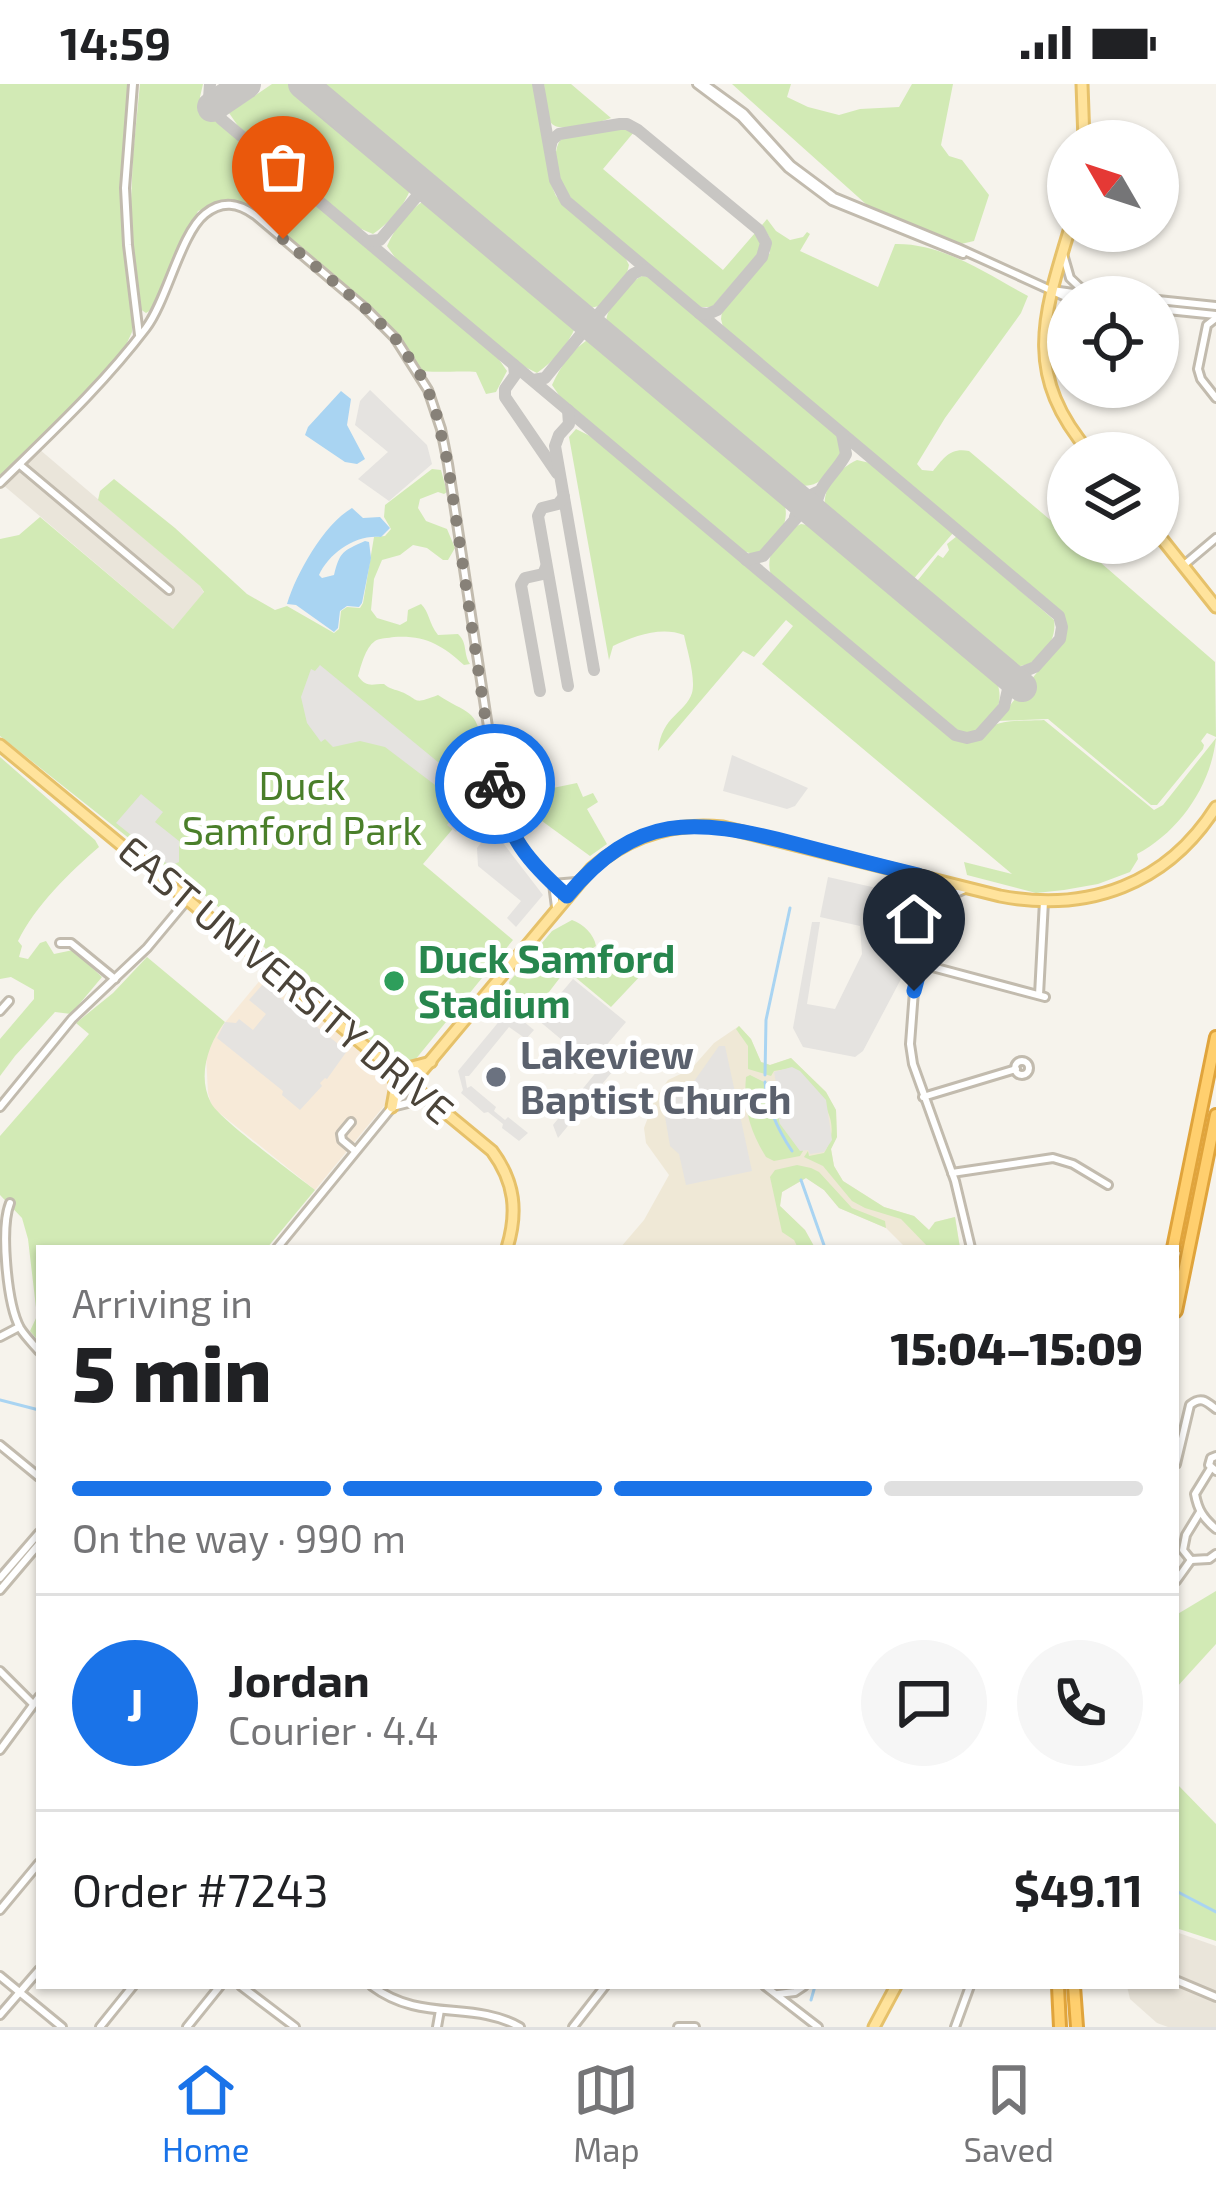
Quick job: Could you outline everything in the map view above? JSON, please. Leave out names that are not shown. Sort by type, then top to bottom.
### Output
[{"type":"highway","points":[[1174,1245],[1216,1037]]},
{"type":"highway","points":[[1179,1296],[1216,1115]]},
{"type":"highway","points":[[1058,1989],[1060,2027]]},
{"type":"highway","points":[[1074,1989],[1077,2027]]},
{"type":"main road","points":[[1082,84],[1083,120]]},
{"type":"main road","points":[[1056,276],[1063,252]]},
{"type":"main road","points":[[1047,316],[1043,337],[1047,374],[1057,405],[1074,432]]},
{"type":"main road","points":[[1179,559],[1216,607]]},
{"type":"main road","name":"EAST UNIVERSITY DRIVE","points":[[0,745],[481,1141],[502,1166],[511,1186],[514,1207],[508,1245]]},
{"type":"main road","points":[[411,1084],[581,879],[602,859],[657,832],[692,825],[739,830],[1000,896],[1044,902],[1098,896],[1147,875],[1181,850],[1216,807]]},
{"type":"main road","points":[[388,1064],[408,1068],[430,1062]]},
{"type":"main road","points":[[430,1062],[427,1082],[433,1102]]},
{"type":"main road","points":[[388,1064],[396,1085],[392,1107]]},
{"type":"main road","points":[[874,2027],[894,1989]]},
{"type":"street","points":[[133,84],[125,188],[139,335]]},
{"type":"street","points":[[701,84],[744,113],[791,165],[834,197],[1047,288]]},
{"type":"street","points":[[0,483],[106,379],[159,304],[193,228],[206,212],[232,204],[255,215],[365,308],[408,355],[428,390],[441,429],[502,809],[516,842],[567,896]]},
{"type":"street","points":[[1063,252],[1069,276]]},
{"type":"street","points":[[1179,305],[1216,306]]},
{"type":"street","points":[[1179,309],[1216,317]]},
{"type":"street","points":[[1216,317],[1204,335],[1198,373],[1216,398]]},
{"type":"street","points":[[1043,337],[1047,331]]},
{"type":"street","points":[[19,464],[169,590]]},
{"type":"street","points":[[1184,565],[1216,538]]},
{"type":"street","points":[[918,875],[938,902]]},
{"type":"street","points":[[553,884],[581,879]]},
{"type":"street","points":[[943,881],[910,1021],[913,1064],[952,1174],[970,1245]]},
{"type":"street","points":[[553,884],[555,911]]},
{"type":"street","points":[[938,902],[969,888]]},
{"type":"street","points":[[0,1107],[72,1019],[147,949],[187,900]]},
{"type":"street","points":[[921,964],[1042,996],[1044,902]]},
{"type":"street","points":[[60,943],[71,943],[115,979]]},
{"type":"street","points":[[0,1011],[9,1000]]},
{"type":"street","points":[[922,1097],[1016,1069]]},
{"type":"street","points":[[287,1243],[411,1084]]},
{"type":"street","points":[[392,1107],[433,1102]]},
{"type":"street","points":[[351,1122],[341,1134],[355,1151]]},
{"type":"street","points":[[952,1174],[1053,1158],[1108,1185]]},
{"type":"street","points":[[10,1203],[3,1241],[13,1306],[20,1327],[36,1347]]},
{"type":"street","points":[[0,1336],[20,1327]]},
{"type":"street","points":[[1179,1451],[1190,1405],[1204,1400],[1216,1408]]},
{"type":"street","points":[[0,1444],[36,1474]]},
{"type":"street","points":[[1216,1456],[1210,1460],[1213,1470],[1195,1493],[1200,1512],[1216,1529]]},
{"type":"street","points":[[1191,1560],[1184,1550],[1186,1534],[1200,1512]]},
{"type":"street","points":[[0,1577],[36,1536]]},
{"type":"street","points":[[0,1590],[36,1548]]},
{"type":"street","points":[[1191,1560],[1216,1554]]},
{"type":"street","points":[[1179,1577],[1191,1560]]},
{"type":"street","points":[[0,1671],[36,1701],[0,1750]]},
{"type":"street","points":[[0,1910],[36,1867]]},
{"type":"street","points":[[0,2015],[36,1974]]},
{"type":"street","points":[[0,1976],[62,2027]]},
{"type":"street","points":[[1179,1981],[1216,1997]]},
{"type":"street","points":[[100,2027],[131,1989]]},
{"type":"street","points":[[187,2027],[218,1989]]},
{"type":"street","points":[[245,1989],[295,2027]]},
{"type":"street","points":[[377,1989],[401,2004],[502,2019],[520,2027]]},
{"type":"street","points":[[573,2027],[603,1989]]},
{"type":"street","points":[[769,1989],[818,2027]]},
{"type":"street","points":[[775,1994],[800,1989]]},
{"type":"street","points":[[955,2027],[969,1989]]},
{"type":"street","points":[[436,2027],[440,2010]]},
{"type":"street","points":[[678,2027],[695,2027]]},
{"type":"shaded area","points":[[370,390],[427,445],[432,464],[389,501],[358,479],[388,452],[355,425],[360,401]]},
{"type":"shaded area","points":[[39,449],[200,586],[204,593],[173,629],[2,484]]},
{"type":"shaded area","points":[[320,665],[455,776],[443,791],[385,747],[360,741],[333,747],[325,739],[321,742],[307,723],[301,697],[311,669]]},
{"type":"shaded area","points":[[732,755],[808,788],[787,809],[723,791]]},
{"type":"shaded area","points":[[141,794],[163,812],[155,822],[179,841],[179,862],[170,866],[116,823]]},
{"type":"shaded area","points":[[470,794],[483,794],[500,839],[543,895],[516,927],[507,918],[521,901],[478,866],[477,848],[486,836],[476,808],[456,832],[447,825]]},
{"type":"shaded area","points":[[828,877],[903,894],[923,911],[911,960],[863,1051],[855,1057],[803,1047],[793,1028],[812,922],[820,922],[807,1004],[835,1009],[862,954],[860,926],[820,917]]},
{"type":"shaded area","points":[[266,973],[390,1077],[393,1095],[315,1190],[212,1107],[208,1093],[206,1055],[218,1031]]},
{"type":"shaded area","points":[[573,979],[626,1022],[604,1048],[621,1061],[558,1138],[553,1125],[598,1070],[538,1020]]},
{"type":"shaded area","points":[[263,984],[347,1051],[300,1110],[217,1038],[225,1022],[239,1019],[253,1030],[266,1014],[249,1000]]},
{"type":"shaded area","points":[[506,1013],[534,1030],[526,1039],[509,1027],[465,1076],[467,1088],[471,1086],[496,1107],[494,1111],[528,1133],[519,1141],[461,1093],[458,1071]]},
{"type":"shaded area","points":[[739,1026],[761,1062],[770,1065],[791,1058],[826,1092],[836,1110],[837,1137],[831,1149],[843,1181],[884,1207],[914,1216],[929,1230],[935,1222],[955,1217],[960,1245],[903,1245],[886,1228],[839,1208],[806,1178],[782,1192],[780,1206],[813,1245],[623,1245],[644,1220],[669,1175],[646,1143],[644,1128],[655,1099],[668,1080],[691,1069],[714,1043]]},
{"type":"shaded area","points":[[719,1046],[725,1046],[752,1171],[686,1185],[679,1154],[670,1146],[663,1105],[695,1080]]},
{"type":"shaded area","points":[[792,1067],[826,1100],[832,1140],[824,1152],[800,1151],[780,1124],[774,1072]]},
{"type":"shaded area","points":[[1179,1933],[1216,1946],[1216,2027],[1168,2027],[1130,1999],[1128,1989],[1179,1989]]},
{"type":"green space","points":[[0,84],[129,84],[121,182],[133,313],[132,332],[120,358],[0,479]]},
{"type":"green space","points":[[140,84],[203,84],[200,97],[216,119],[498,358],[507,371],[496,392],[486,394],[476,372],[420,370],[379,317],[250,209],[237,204],[198,211],[151,310],[140,309],[130,225]]},
{"type":"green space","points":[[272,84],[288,84],[411,188],[395,214],[373,234],[359,228],[238,126],[227,110],[237,99],[241,105]]},
{"type":"green space","points":[[318,84],[533,84],[556,196],[625,257],[627,273],[599,306],[586,309]]},
{"type":"green space","points":[[544,84],[571,84],[611,118],[581,126],[552,124]]},
{"type":"green space","points":[[732,84],[791,84],[787,97],[839,115],[899,107],[912,84],[953,84],[941,145],[949,156],[962,160],[989,195],[974,241],[961,244],[867,205]]},
{"type":"green space","points":[[627,128],[634,132],[603,169],[723,270],[755,233],[759,238],[757,255],[712,307],[699,307],[572,199],[563,186],[556,161],[561,139]]},
{"type":"green space","points":[[425,200],[576,326],[560,352],[537,373],[396,259],[387,246],[403,220]]},
{"type":"green space","points":[[767,219],[790,240],[807,232],[800,251],[878,287],[895,244],[913,245],[964,261],[1028,296],[917,464],[933,471],[952,452],[969,451],[1047,517],[1047,564],[1102,564],[1215,662],[1216,737],[1207,733],[1201,741],[1203,749],[1157,805],[1151,805],[1048,719],[997,721],[1063,641],[1066,624],[1059,610],[723,327],[722,311],[770,253],[770,238],[762,225]]},
{"type":"green space","points":[[642,276],[649,277],[835,433],[841,453],[823,479],[810,485],[795,484],[606,326],[617,297]]},
{"type":"green space","points":[[590,338],[783,500],[784,525],[769,545],[754,554],[741,551],[561,398],[552,385],[555,378],[572,353]]},
{"type":"green space","points":[[576,429],[620,458],[957,740],[976,740],[1004,722],[1044,720],[1154,810],[1216,738],[1200,790],[1179,820],[1137,854],[1130,872],[1098,884],[1036,893],[967,875],[964,862],[1012,874],[762,664],[793,626],[786,620],[754,657],[743,651],[658,751],[664,730],[692,693],[684,635],[639,636],[613,646],[609,660],[569,437]]},
{"type":"green space","points":[[857,460],[870,463],[953,533],[911,582],[825,507],[833,479]]},
{"type":"green space","name":"Duck Samford Park","points":[[432,469],[441,470],[447,492],[420,499],[418,508],[426,521],[447,529],[455,548],[448,560],[413,545],[382,560],[374,579],[371,610],[377,618],[400,625],[407,621],[408,610],[421,604],[438,635],[461,637],[470,664],[464,665],[424,640],[394,637],[372,644],[358,676],[367,684],[384,684],[416,700],[438,695],[474,718],[481,763],[476,778],[466,777],[484,792],[423,864],[513,940],[406,1065],[394,1061],[200,891],[0,736],[0,539],[19,535],[40,517],[173,629],[204,592],[98,500],[100,491],[114,479],[247,594],[275,610],[287,606],[334,633],[341,611],[360,608],[363,603],[374,537],[385,536],[391,529],[384,517],[385,505]]},
{"type":"green space","points":[[801,524],[814,526],[995,678],[997,710],[985,726],[966,733],[955,731],[772,577],[775,546]]},
{"type":"green space","points":[[957,536],[1054,620],[1048,647],[1035,660],[1009,665],[914,585],[938,555],[943,558],[947,544]]},
{"type":"green space","points":[[0,757],[99,847],[34,915],[18,941],[22,946],[19,957],[28,959],[46,941],[54,954],[73,950],[102,977],[71,1014],[55,1012],[0,1076],[0,1039],[34,999],[34,990],[11,977],[0,979]]},
{"type":"green space","points":[[577,783],[583,797],[593,793],[598,802],[587,809],[607,844],[590,856],[509,797]]},
{"type":"green space","points":[[572,920],[587,930],[596,946],[572,962],[539,1005],[520,999],[509,982],[552,931]]},
{"type":"green space","points":[[616,948],[643,973],[611,1007],[575,977]]},
{"type":"green space","points":[[147,957],[225,1022],[206,1061],[211,1103],[242,1134],[315,1190],[269,1245],[36,1245],[36,1307],[22,1218],[0,1195],[0,1136],[89,1034],[76,1023]]},
{"type":"green space","points":[[739,1026],[751,1039],[761,1062],[770,1065],[791,1058],[826,1092],[836,1110],[837,1137],[831,1149],[843,1181],[884,1207],[914,1216],[929,1230],[935,1222],[955,1217],[960,1245],[926,1245],[901,1219],[852,1201],[823,1166],[804,1157],[808,1151],[809,1156],[824,1153],[830,1141],[832,1129],[825,1106],[793,1068],[774,1071],[771,1076],[748,1069],[748,1046],[736,1029]]},
{"type":"green space","points":[[750,1075],[775,1082],[780,1124],[784,1123],[803,1151],[800,1156],[774,1161],[766,1157],[747,1109],[745,1088]]},
{"type":"green space","points":[[797,1165],[819,1172],[852,1208],[885,1221],[886,1228],[839,1208],[806,1178],[782,1192],[780,1206],[813,1245],[796,1245],[782,1232],[770,1177],[775,1170]]},
{"type":"green space","points":[[1216,1591],[1216,1644],[1179,1685],[1179,1613]]},
{"type":"green space","points":[[1179,1786],[1216,1824],[1216,1941],[1179,1929]]},
{"type":"water","points":[[341,391],[351,399],[347,425],[365,459],[357,464],[345,462],[305,435]]},
{"type":"water","points":[[352,508],[363,518],[380,517],[390,528],[381,537],[344,547],[319,575],[334,575],[343,553],[369,542],[371,558],[362,603],[340,611],[334,632],[296,605],[287,604],[312,551]]},
{"type":"waterway","points":[[765,1075],[766,1020],[790,908]]},
{"type":"waterway","points":[[765,1082],[774,1118],[792,1151]]},
{"type":"waterway","points":[[801,1180],[824,1245]]},
{"type":"waterway","points":[[0,1400],[36,1409]]},
{"type":"waterway","points":[[1179,1893],[1216,1912]]},
{"type":"waterway","points":[[811,2000],[814,1989]]},
{"type":"taxiway","points":[[210,84],[209,99],[219,115]]},
{"type":"taxiway","points":[[538,84],[555,180],[566,201],[1059,616],[1060,639],[1035,667],[1020,673],[1001,669]]},
{"type":"taxiway","points":[[226,97],[219,107],[221,119],[955,735],[979,735],[1004,707],[1008,689],[1001,669]]},
{"type":"taxiway","points":[[550,148],[559,134],[627,124],[759,230],[766,243],[762,257],[717,310],[699,313]]},
{"type":"taxiway","points":[[368,241],[380,240],[418,195],[416,178]]},
{"type":"taxiway","points":[[533,380],[545,378],[582,333],[599,332],[598,315],[633,274],[648,271]]},
{"type":"taxiway","points":[[582,333],[579,315],[598,315]]},
{"type":"taxiway","points":[[514,365],[515,375],[505,397],[557,473]]},
{"type":"taxiway","points":[[568,410],[569,424],[555,446],[594,670]]},
{"type":"taxiway","points":[[746,560],[763,556],[799,515],[818,515],[821,490],[846,454],[842,434]]},
{"type":"taxiway","points":[[795,517],[799,507],[792,494],[807,497],[817,492]]},
{"type":"taxiway","points":[[564,497],[542,508],[538,516],[568,686]]},
{"type":"taxiway","points":[[540,691],[521,585],[525,578],[543,574],[546,567]]},
{"type":"runway","points":[[212,107],[246,84]]},
{"type":"runway","points":[[303,84],[1022,687]]},
{"type":"way so far","points":[[283,239],[381,322],[419,372],[434,404],[448,464],[495,784]]},
{"type":"place","name":"Duck Samford Stadium","points":[[394,981]]},
{"type":"place","name":"Lakeview Baptist Church","points":[[496,1077]]},
{"type":"route","points":[[495,784],[516,842],[567,896],[602,859],[628,843],[692,825],[739,830],[918,875],[938,902],[914,991]]}]
